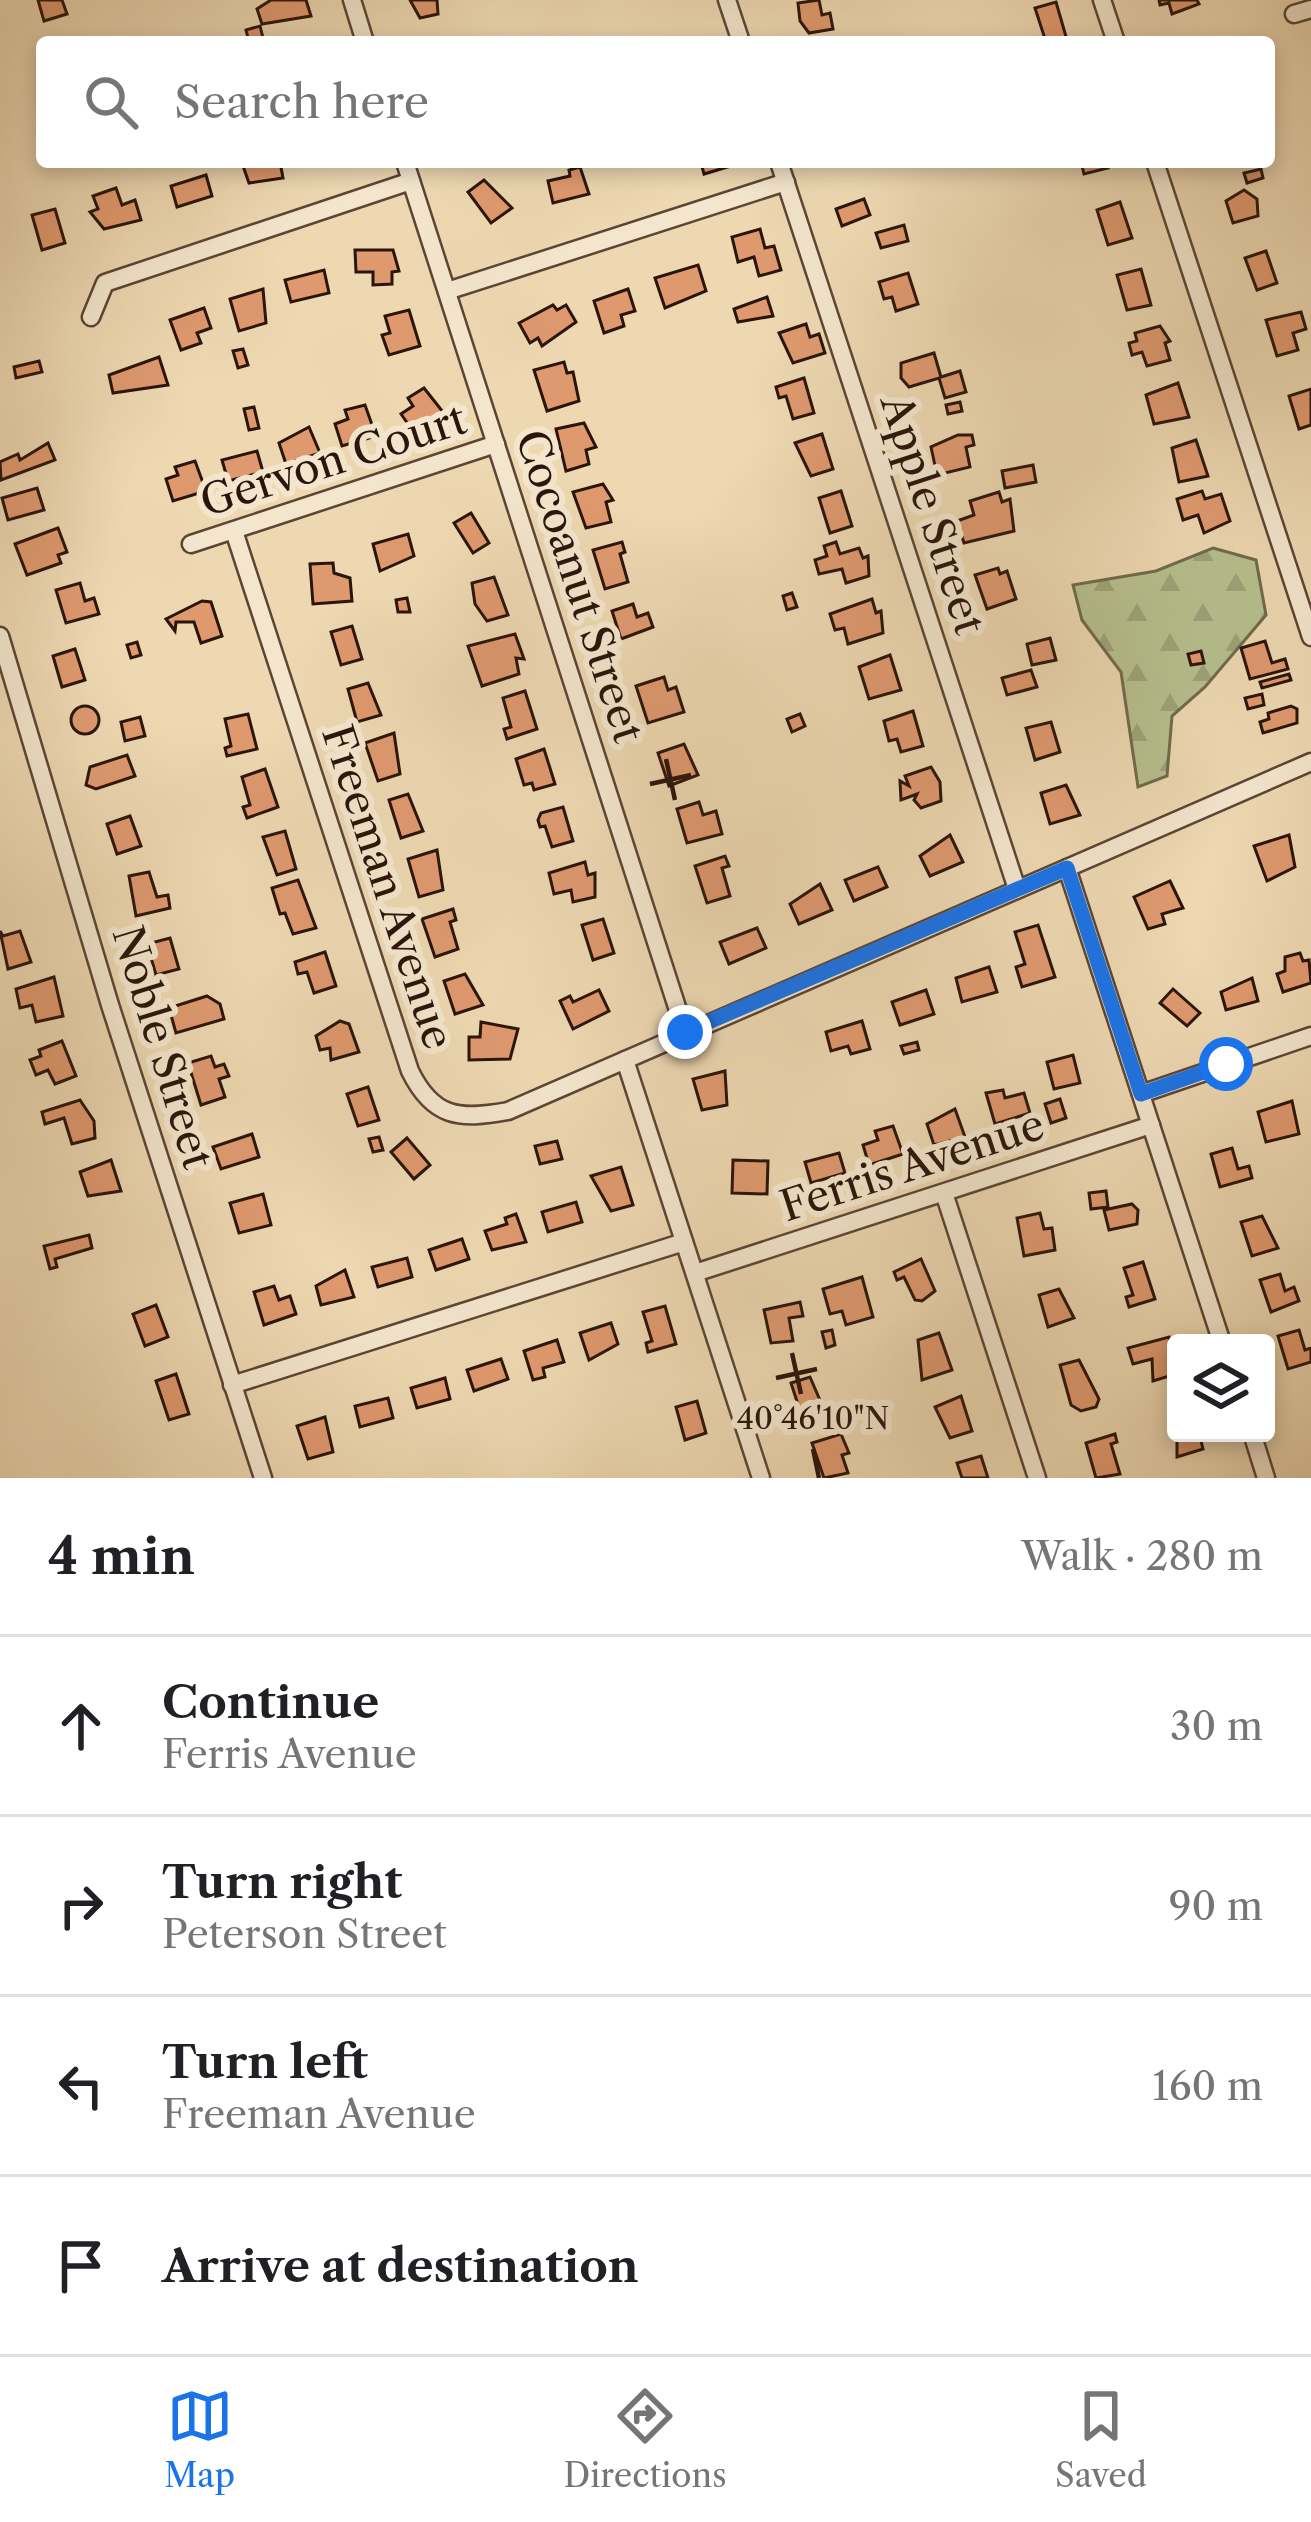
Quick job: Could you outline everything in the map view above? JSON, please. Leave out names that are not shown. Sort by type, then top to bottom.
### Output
[{"type":"street","points":[[352,0],[363,36]]},
{"type":"street","points":[[727,0],[739,36]]},
{"type":"street","points":[[1102,0],[1114,36]]},
{"type":"street","name":"Cocoanut Street","points":[[407,168],[685,1032]]},
{"type":"street","name":"Apple Street","points":[[781,168],[1017,889]]},
{"type":"street","points":[[1157,168],[1311,638]]},
{"type":"street","points":[[91,317],[104,283],[411,181]]},
{"type":"street","points":[[447,291],[786,182]]},
{"type":"street","name":"Gervon Court","points":[[191,544],[496,444]]},
{"type":"street","name":"Freeman Avenue","points":[[235,531],[384,996],[422,1096],[442,1114],[472,1118],[508,1111],[1311,762]]},
{"type":"street","name":"Noble Street","points":[[0,636],[110,1005],[263,1478]]},
{"type":"street","points":[[1067,868],[1219,1334]]},
{"type":"street","points":[[1141,1094],[1311,1036]]},
{"type":"street","points":[[625,1060],[761,1478]]},
{"type":"street","name":"Ferris Avenue","points":[[695,1273],[1151,1125]]},
{"type":"street","points":[[944,1192],[1037,1478]]},
{"type":"street","points":[[232,1385],[684,1242]]},
{"type":"street","points":[[1255,1442],[1266,1478]]},
{"type":"green space","points":[[1213,548],[1256,560],[1266,615],[1205,687],[1172,716],[1167,776],[1138,787],[1121,672],[1082,620],[1073,585],[1156,571]]},
{"type":"building","points":[[38,0],[62,0],[67,14],[44,21]]},
{"type":"building","points":[[271,0],[306,0],[311,16],[262,24],[257,9]]},
{"type":"building","points":[[410,0],[437,0],[438,14],[420,18]]},
{"type":"building","points":[[819,0],[822,15],[830,13],[833,29],[809,33],[800,21],[798,3]]},
{"type":"building","points":[[1159,0],[1197,0],[1199,4],[1172,14],[1169,3],[1160,5]]},
{"type":"building","points":[[1056,2],[1066,36],[1044,36],[1035,8]]},
{"type":"building","points":[[260,26],[262,36],[248,36],[246,30]]},
{"type":"building","points":[[244,168],[281,168],[283,178],[249,183]]},
{"type":"building","points":[[580,168],[589,194],[553,203],[548,181],[570,176],[569,170]]},
{"type":"building","points":[[1261,169],[1263,178],[1247,183],[1244,173]]},
{"type":"building","points":[[206,175],[212,196],[177,207],[171,186]]},
{"type":"building","points":[[484,180],[512,208],[491,223],[468,192]]},
{"type":"building","points":[[116,188],[122,205],[135,200],[141,220],[104,229],[90,212],[98,209],[93,196]]},
{"type":"building","points":[[1244,190],[1257,199],[1258,216],[1233,223],[1226,201]]},
{"type":"building","points":[[864,199],[870,215],[842,226],[836,209]]},
{"type":"building","points":[[1120,202],[1132,238],[1108,245],[1097,210]]},
{"type":"building","points":[[55,209],[65,243],[42,250],[32,215]]},
{"type":"building","points":[[904,225],[908,241],[881,248],[876,233]]},
{"type":"building","points":[[760,229],[765,248],[774,246],[781,270],[759,276],[754,257],[738,262],[732,237]]},
{"type":"building","points":[[355,250],[393,250],[399,271],[392,272],[392,284],[373,285],[373,272],[356,272]]},
{"type":"building","points":[[1266,251],[1277,283],[1257,290],[1245,258]]},
{"type":"building","points":[[698,265],[706,291],[665,308],[655,278]]},
{"type":"building","points":[[1141,269],[1151,305],[1127,310],[1117,275]]},
{"type":"building","points":[[324,270],[329,293],[291,302],[285,280]]},
{"type":"building","points":[[908,273],[918,304],[896,311],[892,297],[884,299],[879,282]]},
{"type":"building","points":[[263,289],[266,323],[239,331],[230,299]]},
{"type":"building","points":[[628,289],[635,311],[621,315],[624,326],[604,333],[594,301]]},
{"type":"building","points":[[767,297],[773,316],[738,322],[734,309]]},
{"type":"building","points":[[553,305],[557,310],[566,305],[576,322],[542,346],[538,338],[530,343],[519,323]]},
{"type":"building","points":[[204,308],[211,328],[197,333],[201,343],[181,350],[170,320]]},
{"type":"building","points":[[409,310],[420,346],[389,355],[382,335],[390,333],[385,316]]},
{"type":"building","points":[[1301,312],[1306,329],[1293,333],[1298,350],[1277,356],[1266,320]]},
{"type":"building","points":[[806,324],[810,337],[819,334],[825,353],[793,363],[779,333]]},
{"type":"building","points":[[1160,326],[1170,341],[1165,343],[1170,360],[1147,366],[1142,352],[1132,355],[1129,343],[1137,341],[1135,333]]},
{"type":"building","points":[[243,349],[248,365],[238,368],[233,351]]},
{"type":"building","points":[[934,353],[941,377],[960,371],[966,392],[945,398],[939,378],[909,387],[901,378],[901,363]]},
{"type":"building","points":[[159,357],[168,385],[113,393],[109,375]]},
{"type":"building","points":[[39,361],[42,372],[16,378],[14,367]]},
{"type":"building","points":[[564,362],[567,373],[573,372],[579,401],[547,411],[534,370]]},
{"type":"building","points":[[804,378],[814,413],[793,419],[786,396],[779,398],[776,387]]},
{"type":"building","points":[[1178,383],[1189,417],[1154,424],[1146,395]]},
{"type":"building","points":[[424,388],[443,412],[430,427],[426,422],[413,431],[401,414],[413,406],[408,398]]},
{"type":"building","points":[[1311,389],[1311,425],[1299,429],[1289,396]]},
{"type":"building","points":[[960,402],[962,411],[948,414],[946,405]]},
{"type":"building","points":[[365,405],[376,436],[342,446],[335,424],[348,419],[345,410]]},
{"type":"building","points":[[254,407],[259,428],[249,430],[244,409]]},
{"type":"building","points":[[584,423],[596,447],[586,450],[589,464],[566,471],[556,429]]},
{"type":"building","points":[[309,427],[320,453],[286,464],[279,443]]},
{"type":"building","points":[[822,434],[833,469],[811,476],[795,443]]},
{"type":"building","points":[[958,435],[972,435],[974,445],[966,447],[970,467],[937,475],[931,447]]},
{"type":"building","points":[[1196,440],[1208,476],[1179,482],[1172,448]]},
{"type":"building","points":[[48,443],[55,460],[1,480],[0,462],[18,454],[20,460]]},
{"type":"building","points":[[257,451],[263,472],[228,481],[222,460]]},
{"type":"building","points":[[195,461],[206,491],[173,501],[166,479],[178,475],[175,467]]},
{"type":"building","points":[[1033,465],[1036,482],[1005,488],[1002,471]]},
{"type":"building","points":[[603,484],[613,500],[606,502],[611,522],[586,528],[573,492]]},
{"type":"building","points":[[37,488],[44,510],[8,520],[2,498]]},
{"type":"building","points":[[841,491],[852,526],[830,533],[819,498]]},
{"type":"building","points":[[1202,491],[1205,499],[1221,494],[1230,521],[1204,533],[1198,515],[1183,520],[1177,499]]},
{"type":"building","points":[[999,492],[1002,502],[1010,499],[1014,531],[964,543],[957,521],[974,515],[970,501]]},
{"type":"building","points":[[471,513],[489,543],[473,553],[454,523]]},
{"type":"building","points":[[58,528],[67,552],[58,555],[61,563],[27,575],[15,544]]},
{"type":"building","points":[[408,534],[414,556],[380,571],[373,544]]},
{"type":"building","points":[[622,542],[625,552],[620,554],[628,582],[605,589],[593,550]]},
{"type":"building","points":[[836,542],[840,554],[859,548],[863,558],[868,556],[869,576],[846,583],[842,569],[819,574],[815,560],[827,556],[824,546]]},
{"type":"building","points":[[333,563],[334,573],[350,578],[352,601],[313,604],[310,564]]},
{"type":"building","points":[[998,568],[1000,574],[1007,571],[1016,599],[987,609],[975,575]]},
{"type":"building","points":[[494,577],[508,615],[487,621],[475,604],[472,583]]},
{"type":"building","points":[[80,583],[85,601],[94,598],[99,614],[66,623],[56,590]]},
{"type":"building","points":[[792,593],[797,607],[787,610],[783,596]]},
{"type":"building","points":[[407,598],[410,612],[398,612],[396,600]]},
{"type":"building","points":[[872,599],[876,613],[881,611],[883,633],[848,644],[844,628],[835,630],[830,614]]},
{"type":"building","points":[[202,601],[211,602],[222,636],[201,643],[194,622],[176,622],[175,631],[166,619]]},
{"type":"building","points":[[633,604],[637,617],[648,613],[653,627],[621,639],[612,611]]},
{"type":"building","points":[[352,626],[362,659],[341,665],[331,632]]},
{"type":"building","points":[[515,634],[524,659],[516,658],[519,674],[482,686],[468,646]]},
{"type":"building","points":[[1050,638],[1056,660],[1032,665],[1027,644]]},
{"type":"building","points":[[1265,641],[1272,663],[1285,659],[1288,669],[1250,679],[1241,648]]},
{"type":"building","points":[[137,642],[141,655],[131,658],[127,645]]},
{"type":"building","points":[[75,649],[85,680],[62,687],[53,656]]},
{"type":"building","points":[[1201,651],[1204,663],[1191,665],[1188,654]]},
{"type":"building","points":[[890,655],[901,690],[869,699],[859,667]]},
{"type":"building","points":[[1031,670],[1037,687],[1007,695],[1002,678]]},
{"type":"building","points":[[1289,674],[1291,680],[1262,688],[1260,682]]},
{"type":"building","points":[[664,677],[668,690],[676,687],[684,712],[648,723],[636,686]]},
{"type":"building","points":[[368,683],[381,715],[357,722],[348,689]]},
{"type":"building","points":[[525,691],[537,729],[507,739],[504,729],[511,727],[503,698]]},
{"type":"building","points":[[1262,694],[1264,705],[1248,709],[1245,698]]},
{"type":"building","points":[[85,706],[95,710],[99,720],[95,730],[85,734],[75,730],[71,720],[75,710]]},
{"type":"building","points":[[1291,706],[1297,709],[1297,723],[1263,733],[1260,722],[1269,719],[1268,713]]},
{"type":"building","points":[[913,711],[923,746],[901,752],[897,739],[889,741],[884,721]]},
{"type":"building","points":[[248,714],[257,749],[227,756],[225,748],[231,746],[225,719]]},
{"type":"building","points":[[800,714],[805,726],[792,732],[787,719]]},
{"type":"building","points":[[140,717],[145,736],[125,741],[121,722]]},
{"type":"building","points":[[1051,722],[1060,752],[1035,760],[1026,728]]},
{"type":"building","points":[[394,733],[400,774],[378,781],[365,743]]},
{"type":"building","points":[[684,744],[698,775],[669,786],[658,753]]},
{"type":"building","points":[[544,749],[555,784],[534,790],[532,783],[524,785],[516,759]]},
{"type":"building","points":[[127,755],[135,776],[96,789],[86,785],[90,767]]},
{"type":"building","points":[[931,767],[940,782],[941,801],[921,808],[914,800],[917,794],[901,800],[900,781],[909,786],[905,776]]},
{"type":"building","points":[[265,769],[278,807],[247,818],[243,807],[250,805],[242,777]]},
{"type":"building","points":[[1066,785],[1080,815],[1050,824],[1041,793]]},
{"type":"building","points":[[408,794],[423,831],[401,838],[389,800]]},
{"type":"building","points":[[699,802],[703,815],[716,811],[722,834],[687,843],[677,809]]},
{"type":"building","points":[[563,807],[573,841],[552,847],[538,820],[541,813]]},
{"type":"building","points":[[130,816],[141,846],[117,854],[107,824]]},
{"type":"building","points":[[285,831],[296,869],[277,875],[263,837]]},
{"type":"building","points":[[950,835],[963,862],[930,876],[920,856]]},
{"type":"building","points":[[1289,835],[1295,867],[1267,881],[1254,846]]},
{"type":"building","points":[[437,850],[443,890],[419,897],[408,859]]},
{"type":"building","points":[[725,856],[729,866],[722,868],[730,896],[707,903],[695,866]]},
{"type":"building","points":[[585,862],[588,875],[595,873],[595,897],[573,902],[571,890],[554,894],[549,873]]},
{"type":"building","points":[[878,867],[887,887],[854,901],[845,880]]},
{"type":"building","points":[[149,872],[157,897],[168,895],[170,908],[136,916],[129,876]]},
{"type":"building","points":[[298,880],[316,928],[293,934],[272,888]]},
{"type":"building","points":[[1170,881],[1183,908],[1162,914],[1165,924],[1148,929],[1134,897]]},
{"type":"building","points":[[820,884],[832,910],[799,924],[790,904]]},
{"type":"building","points":[[453,909],[456,920],[450,922],[458,949],[435,957],[422,919]]},
{"type":"building","points":[[603,919],[614,953],[593,960],[582,925]]},
{"type":"building","points":[[1038,925],[1055,977],[1022,987],[1016,967],[1025,964],[1015,932]]},
{"type":"building","points":[[757,928],[766,948],[729,964],[720,942]]},
{"type":"building","points":[[0,931],[3,936],[20,931],[31,962],[8,969]]},
{"type":"building","points":[[170,938],[179,969],[156,975],[147,944]]},
{"type":"building","points":[[325,952],[336,986],[314,993],[307,972],[298,974],[295,962]]},
{"type":"building","points":[[1300,953],[1303,961],[1309,960],[1311,983],[1283,992],[1277,974],[1285,971],[1285,957]]},
{"type":"building","points":[[989,967],[997,992],[962,1002],[956,978]]},
{"type":"building","points":[[465,974],[483,1005],[455,1014],[444,981]]},
{"type":"building","points":[[54,977],[63,1016],[36,1022],[32,1005],[20,1008],[16,989]]},
{"type":"building","points":[[1252,978],[1258,1001],[1226,1010],[1221,992]]},
{"type":"building","points":[[1173,989],[1200,1013],[1187,1026],[1160,1003]]},
{"type":"building","points":[[599,990],[609,1011],[573,1029],[560,1001],[570,996],[573,1002]]},
{"type":"building","points":[[926,990],[934,1014],[900,1025],[892,1002]]},
{"type":"building","points":[[207,996],[220,1004],[224,1019],[176,1033],[169,1008]]},
{"type":"building","points":[[340,1021],[349,1024],[359,1052],[331,1060],[330,1048],[320,1050],[316,1036]]},
{"type":"building","points":[[862,1021],[870,1049],[851,1054],[848,1046],[831,1051],[826,1032]]},
{"type":"building","points":[[481,1022],[518,1029],[510,1059],[469,1060],[469,1037],[480,1037]]},
{"type":"building","points":[[62,1041],[76,1076],[55,1084],[48,1070],[36,1075],[30,1060],[41,1056],[39,1050]]},
{"type":"building","points":[[917,1042],[919,1050],[904,1054],[901,1046]]},
{"type":"building","points":[[1073,1055],[1080,1083],[1054,1089],[1047,1062]]},
{"type":"building","points":[[211,1056],[215,1067],[224,1064],[229,1076],[219,1079],[225,1097],[201,1105],[188,1063]]},
{"type":"building","points":[[725,1071],[727,1105],[702,1110],[693,1079]]},
{"type":"building","points":[[368,1087],[379,1120],[358,1126],[347,1094]]},
{"type":"building","points":[[1003,1090],[1005,1098],[1024,1093],[1030,1113],[995,1124],[986,1093]]},
{"type":"building","points":[[1060,1099],[1066,1118],[1051,1123],[1045,1104]]},
{"type":"building","points":[[80,1100],[94,1121],[95,1138],[72,1144],[64,1118],[45,1124],[42,1112]]},
{"type":"building","points":[[1292,1101],[1299,1134],[1266,1142],[1258,1112]]},
{"type":"building","points":[[955,1109],[965,1137],[934,1145],[927,1124]]},
{"type":"building","points":[[893,1126],[903,1154],[869,1165],[863,1145],[878,1140],[875,1131]]},
{"type":"building","points":[[252,1134],[259,1157],[221,1169],[213,1147]]},
{"type":"building","points":[[379,1137],[383,1150],[373,1152],[369,1139]]},
{"type":"building","points":[[407,1138],[430,1165],[414,1179],[391,1152]]},
{"type":"building","points":[[557,1141],[562,1159],[540,1164],[535,1146]]},
{"type":"building","points":[[1232,1148],[1238,1169],[1249,1166],[1252,1178],[1220,1187],[1211,1154]]},
{"type":"building","points":[[839,1153],[845,1173],[811,1183],[805,1162]]},
{"type":"building","points":[[111,1160],[121,1191],[88,1196],[80,1172]]},
{"type":"building","points":[[733,1160],[768,1161],[767,1194],[732,1193]]},
{"type":"building","points":[[621,1167],[633,1205],[611,1211],[591,1176]]},
{"type":"building","points":[[1106,1191],[1108,1207],[1091,1209],[1089,1193]]},
{"type":"building","points":[[263,1194],[271,1225],[239,1233],[230,1203]]},
{"type":"building","points":[[576,1202],[582,1222],[548,1232],[542,1212]]},
{"type":"building","points":[[1132,1204],[1138,1210],[1137,1224],[1109,1230],[1104,1210]]},
{"type":"building","points":[[1040,1213],[1044,1229],[1052,1228],[1055,1250],[1024,1256],[1017,1218]]},
{"type":"building","points":[[516,1214],[526,1242],[492,1250],[485,1231],[507,1224],[505,1218]]},
{"type":"building","points":[[1262,1216],[1278,1248],[1252,1256],[1241,1222]]},
{"type":"building","points":[[89,1235],[92,1248],[55,1259],[57,1267],[50,1269],[44,1246]]},
{"type":"building","points":[[462,1239],[469,1259],[436,1270],[429,1250]]},
{"type":"building","points":[[407,1258],[412,1277],[378,1287],[372,1267]]},
{"type":"building","points":[[921,1259],[935,1291],[922,1301],[915,1300],[904,1277],[897,1280],[894,1272]]},
{"type":"building","points":[[1143,1262],[1155,1299],[1129,1307],[1126,1297],[1133,1295],[1124,1268]]},
{"type":"building","points":[[345,1270],[354,1297],[321,1305],[316,1286]]},
{"type":"building","points":[[1280,1274],[1285,1291],[1294,1287],[1299,1301],[1271,1312],[1260,1280]]},
{"type":"building","points":[[862,1277],[873,1317],[846,1325],[842,1311],[830,1314],[823,1289]]},
{"type":"building","points":[[274,1286],[279,1300],[290,1296],[296,1314],[264,1325],[254,1292]]},
{"type":"building","points":[[1059,1289],[1074,1318],[1048,1327],[1039,1295]]},
{"type":"building","points":[[800,1302],[803,1316],[789,1318],[793,1341],[771,1343],[764,1310]]},
{"type":"building","points":[[156,1305],[168,1337],[145,1346],[133,1314]]},
{"type":"building","points":[[665,1306],[676,1344],[648,1352],[646,1343],[652,1341],[643,1312]]},
{"type":"building","points":[[611,1323],[618,1344],[589,1360],[580,1333]]},
{"type":"building","points":[[832,1330],[835,1345],[826,1348],[822,1332]]},
{"type":"building","points":[[1299,1330],[1305,1350],[1311,1348],[1311,1362],[1288,1369],[1278,1336]]},
{"type":"building","points":[[939,1333],[952,1370],[922,1380],[918,1340]]},
{"type":"building","points":[[1167,1338],[1167,1377],[1153,1381],[1152,1359],[1133,1364],[1128,1348]]},
{"type":"building","points":[[557,1340],[564,1362],[543,1368],[545,1377],[533,1380],[524,1351]]},
{"type":"building","points":[[501,1359],[508,1379],[474,1391],[467,1370]]},
{"type":"building","points":[[1079,1360],[1099,1399],[1096,1407],[1081,1411],[1071,1405],[1060,1365]]},
{"type":"building","points":[[176,1374],[189,1414],[169,1420],[156,1381]]},
{"type":"building","points":[[810,1377],[825,1412],[803,1420],[791,1383]]},
{"type":"building","points":[[445,1378],[450,1399],[417,1408],[411,1388]]},
{"type":"building","points":[[961,1396],[972,1431],[950,1438],[935,1407]]},
{"type":"building","points":[[388,1398],[393,1418],[360,1427],[355,1406]]},
{"type":"building","points":[[697,1401],[706,1433],[685,1440],[676,1407]]},
{"type":"building","points":[[325,1417],[333,1452],[308,1459],[297,1426]]},
{"type":"building","points":[[841,1434],[849,1453],[842,1455],[848,1473],[824,1478],[812,1443]]},
{"type":"building","points":[[1115,1434],[1117,1442],[1111,1444],[1120,1474],[1096,1478],[1086,1443]]},
{"type":"building","points":[[1177,1442],[1201,1442],[1203,1449],[1177,1457]]},
{"type":"building","points":[[981,1456],[988,1478],[962,1478],[957,1463]]},
{"type":"route","points":[[685,1032],[1067,868],[1141,1094],[1226,1064]]}]
